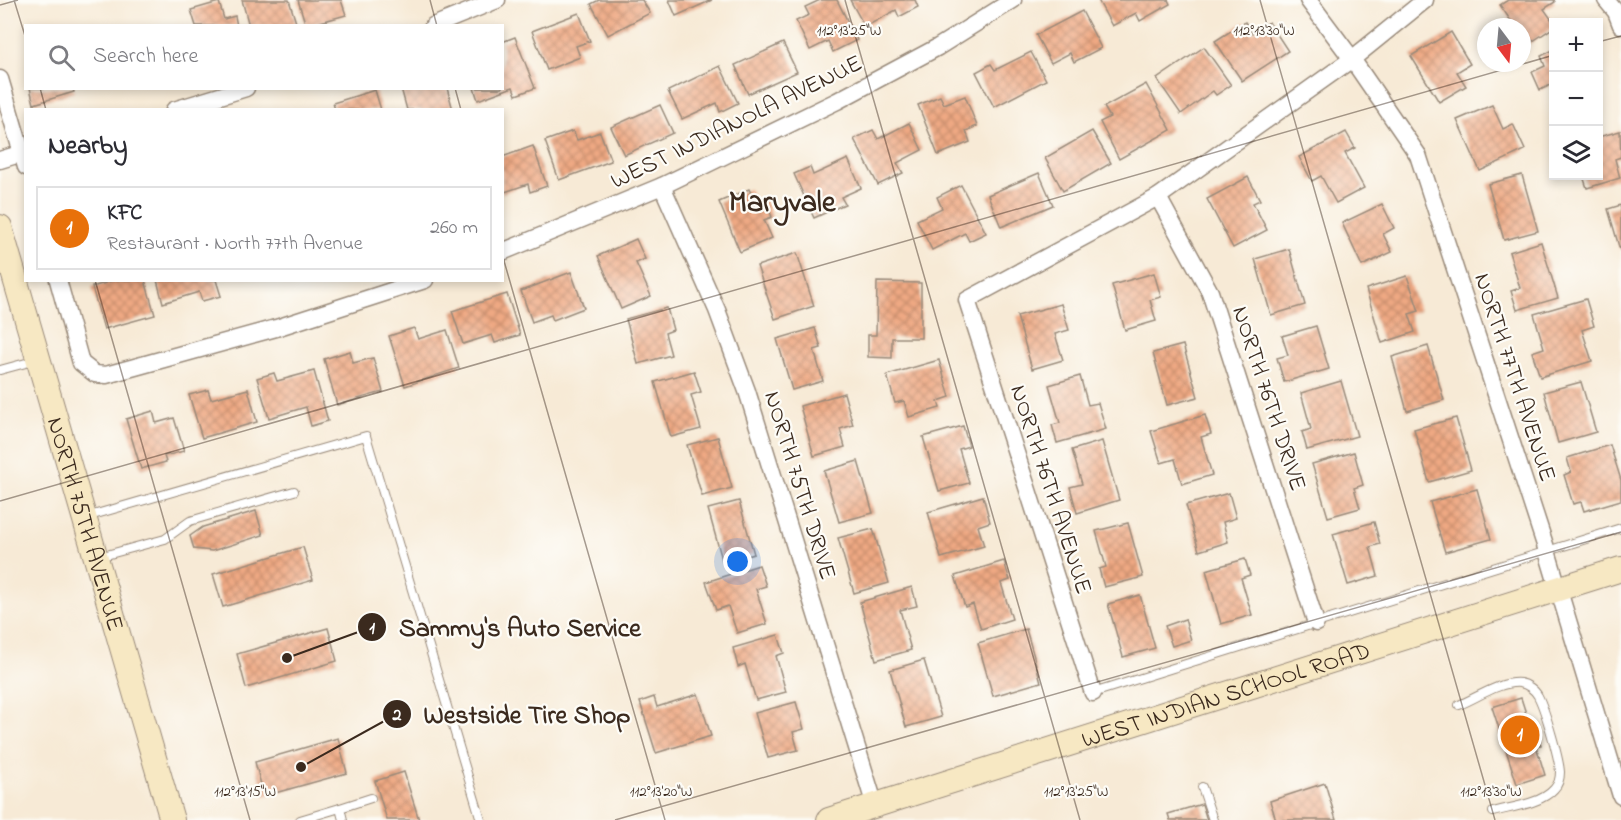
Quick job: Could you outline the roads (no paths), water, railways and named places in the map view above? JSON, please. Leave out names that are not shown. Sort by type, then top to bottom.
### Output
[{"type":"main road","name":"NORTH 75TH AVENUE","points":[[0,227],[172,820]]},
{"type":"main road","name":"WEST INDIAN SCHOOL ROAD","points":[[829,820],[1621,569]]},
{"type":"street","points":[[438,24],[497,0]]},
{"type":"street","name":"WEST INDIANOLA AVENUE","points":[[504,251],[662,186],[837,101],[938,47],[1013,0]]},
{"type":"street","name":"NORTH 77TH AVENUE","points":[[1308,0],[1418,155],[1547,551],[1621,796]]},
{"type":"street","points":[[1158,197],[1352,59],[1425,0]]},
{"type":"street","points":[[1606,0],[1616,12],[1621,25]]},
{"type":"street","points":[[0,79],[24,158],[0,160]]},
{"type":"street","points":[[181,108],[239,90]]},
{"type":"street","name":"NORTH 75TH DRIVE","points":[[662,186],[717,310],[747,391],[875,806]]},
{"type":"street","name":"NORTH 76TH AVENUE","points":[[1093,693],[966,300],[1158,197]]},
{"type":"street","name":"NORTH 76TH DRIVE","points":[[1158,197],[1210,292],[1316,623]]},
{"type":"street","points":[[59,282],[81,363],[95,374],[106,375],[265,331],[419,282]]},
{"type":"lane","points":[[0,370],[38,359]]},
{"type":"lane","points":[[84,518],[366,436],[481,820]]},
{"type":"lane","points":[[95,558],[165,539],[190,521],[294,491]]},
{"type":"lane","name":"WEST INDIAN SCHOOL ROAD","points":[[1093,693],[1621,528]]},
{"type":"lane","points":[[1459,705],[1497,688],[1519,683],[1528,685],[1538,696],[1549,729],[1560,772],[1553,791],[1535,800],[1493,812]]},
{"type":"lane","points":[[1202,787],[1213,820]]},
{"type":"lane","points":[[300,820],[370,798]]},
{"type":"lane","points":[[339,808],[343,820]]},
{"type":"place","name":"Sammy's Auto Service","points":[[287,658]]},
{"type":"place","name":"KFC","points":[[1520,735]]},
{"type":"place","name":"Westside Tire Shop","points":[[301,767]]},
{"type":"district","name":"Maryvale","points":[[782,201]]}]
